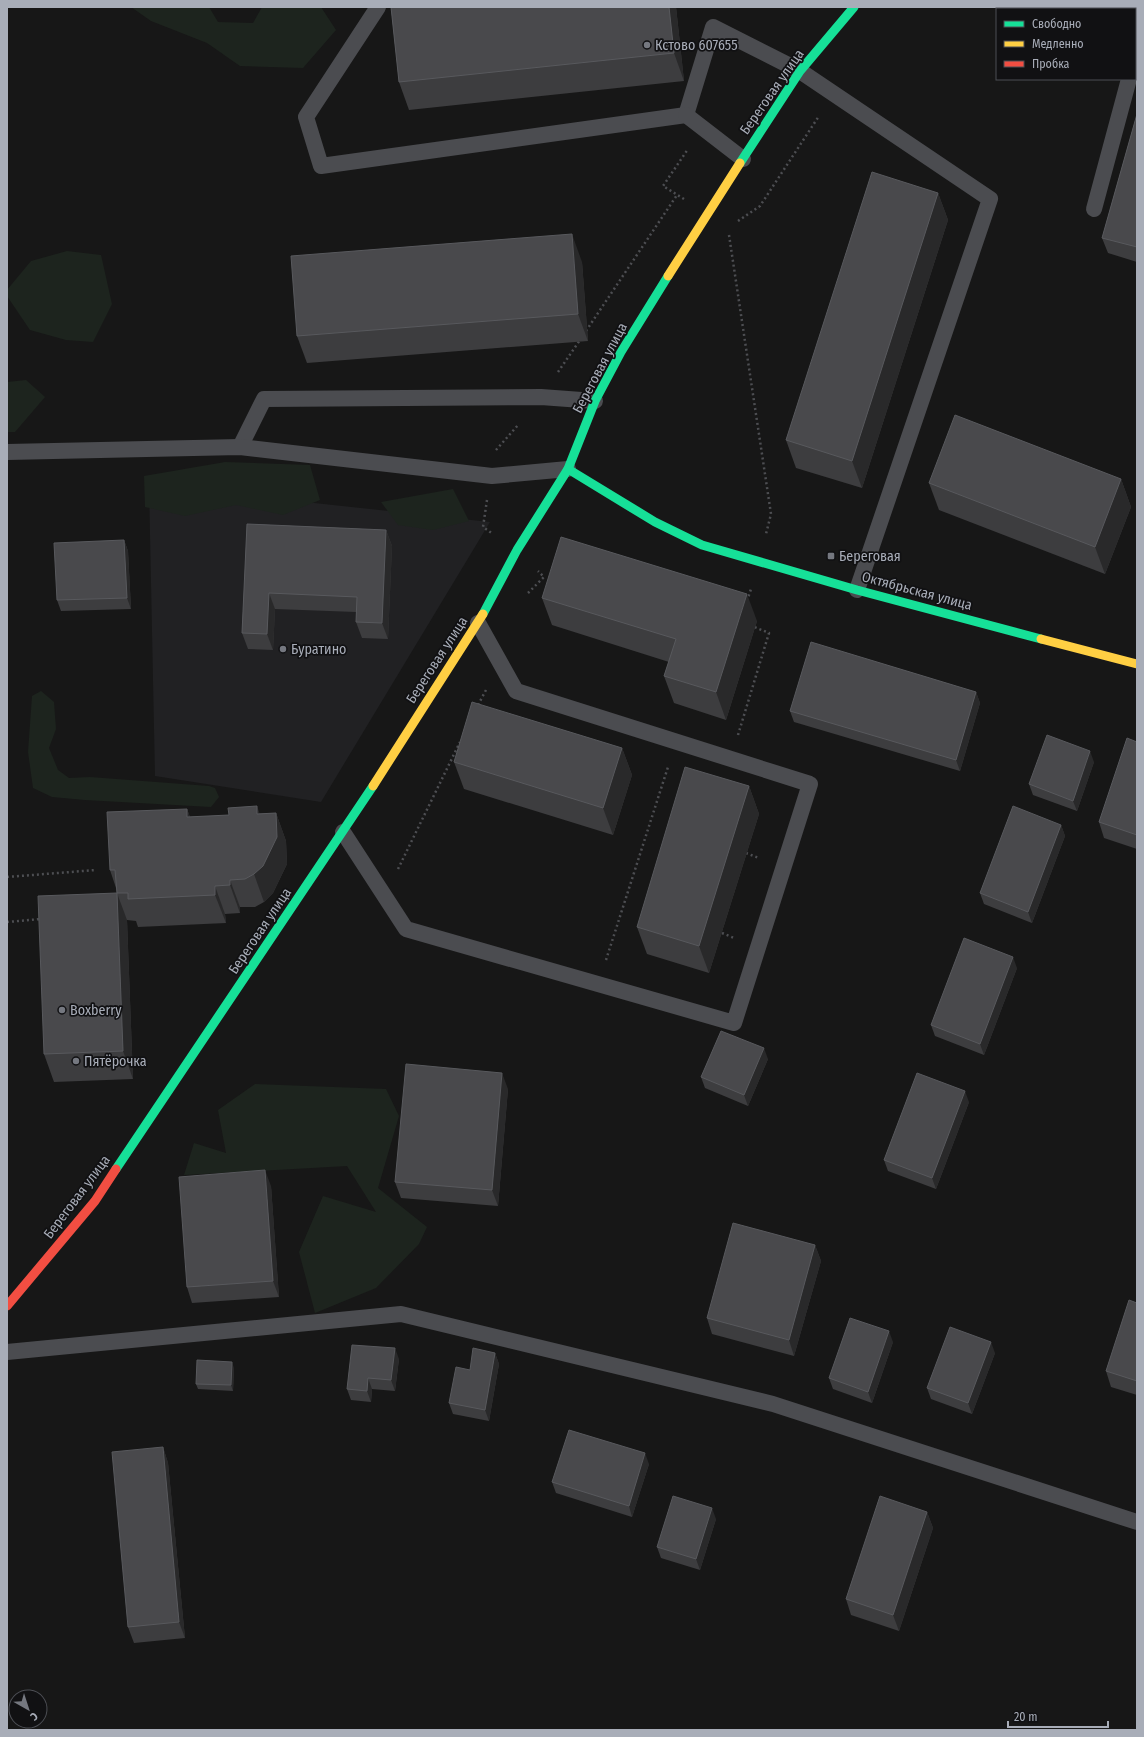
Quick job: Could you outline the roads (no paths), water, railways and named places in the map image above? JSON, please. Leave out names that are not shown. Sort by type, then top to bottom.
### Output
[{"type":"street","name":"Береговая улица","points":[[7,1306],[95,1201],[343,832],[478,623],[517,550],[568,469],[595,402],[621,352],[742,159],[800,71],[854,7]]},
{"type":"street","name":"Октябрьская улица","points":[[568,469],[668,528],[702,545],[857,590],[1137,664]]},
{"type":"lane","points":[[378,7],[306,117],[320,166],[686,115],[742,159]]},
{"type":"lane","points":[[686,115],[713,27],[800,71],[990,199],[857,590]]},
{"type":"lane","points":[[1094,209],[1129,80]]},
{"type":"lane","points":[[240,447],[264,399],[541,397],[595,402]]},
{"type":"lane","points":[[7,452],[240,447],[492,476],[568,469]]},
{"type":"lane","points":[[343,832],[406,929],[734,1023],[810,784],[516,691],[478,623]]},
{"type":"lane","points":[[7,1352],[401,1314],[774,1404],[1137,1522]]},
{"type":"place","name":"Кстово 607655","points":[[647,45]]},
{"type":"place","name":"Береговая","points":[[831,556]]},
{"type":"place","name":"Буратино","points":[[283,649]]},
{"type":"place","name":"Boxberry","points":[[62,1010]]},
{"type":"place","name":"Пятёрочка","points":[[76,1061]]}]
